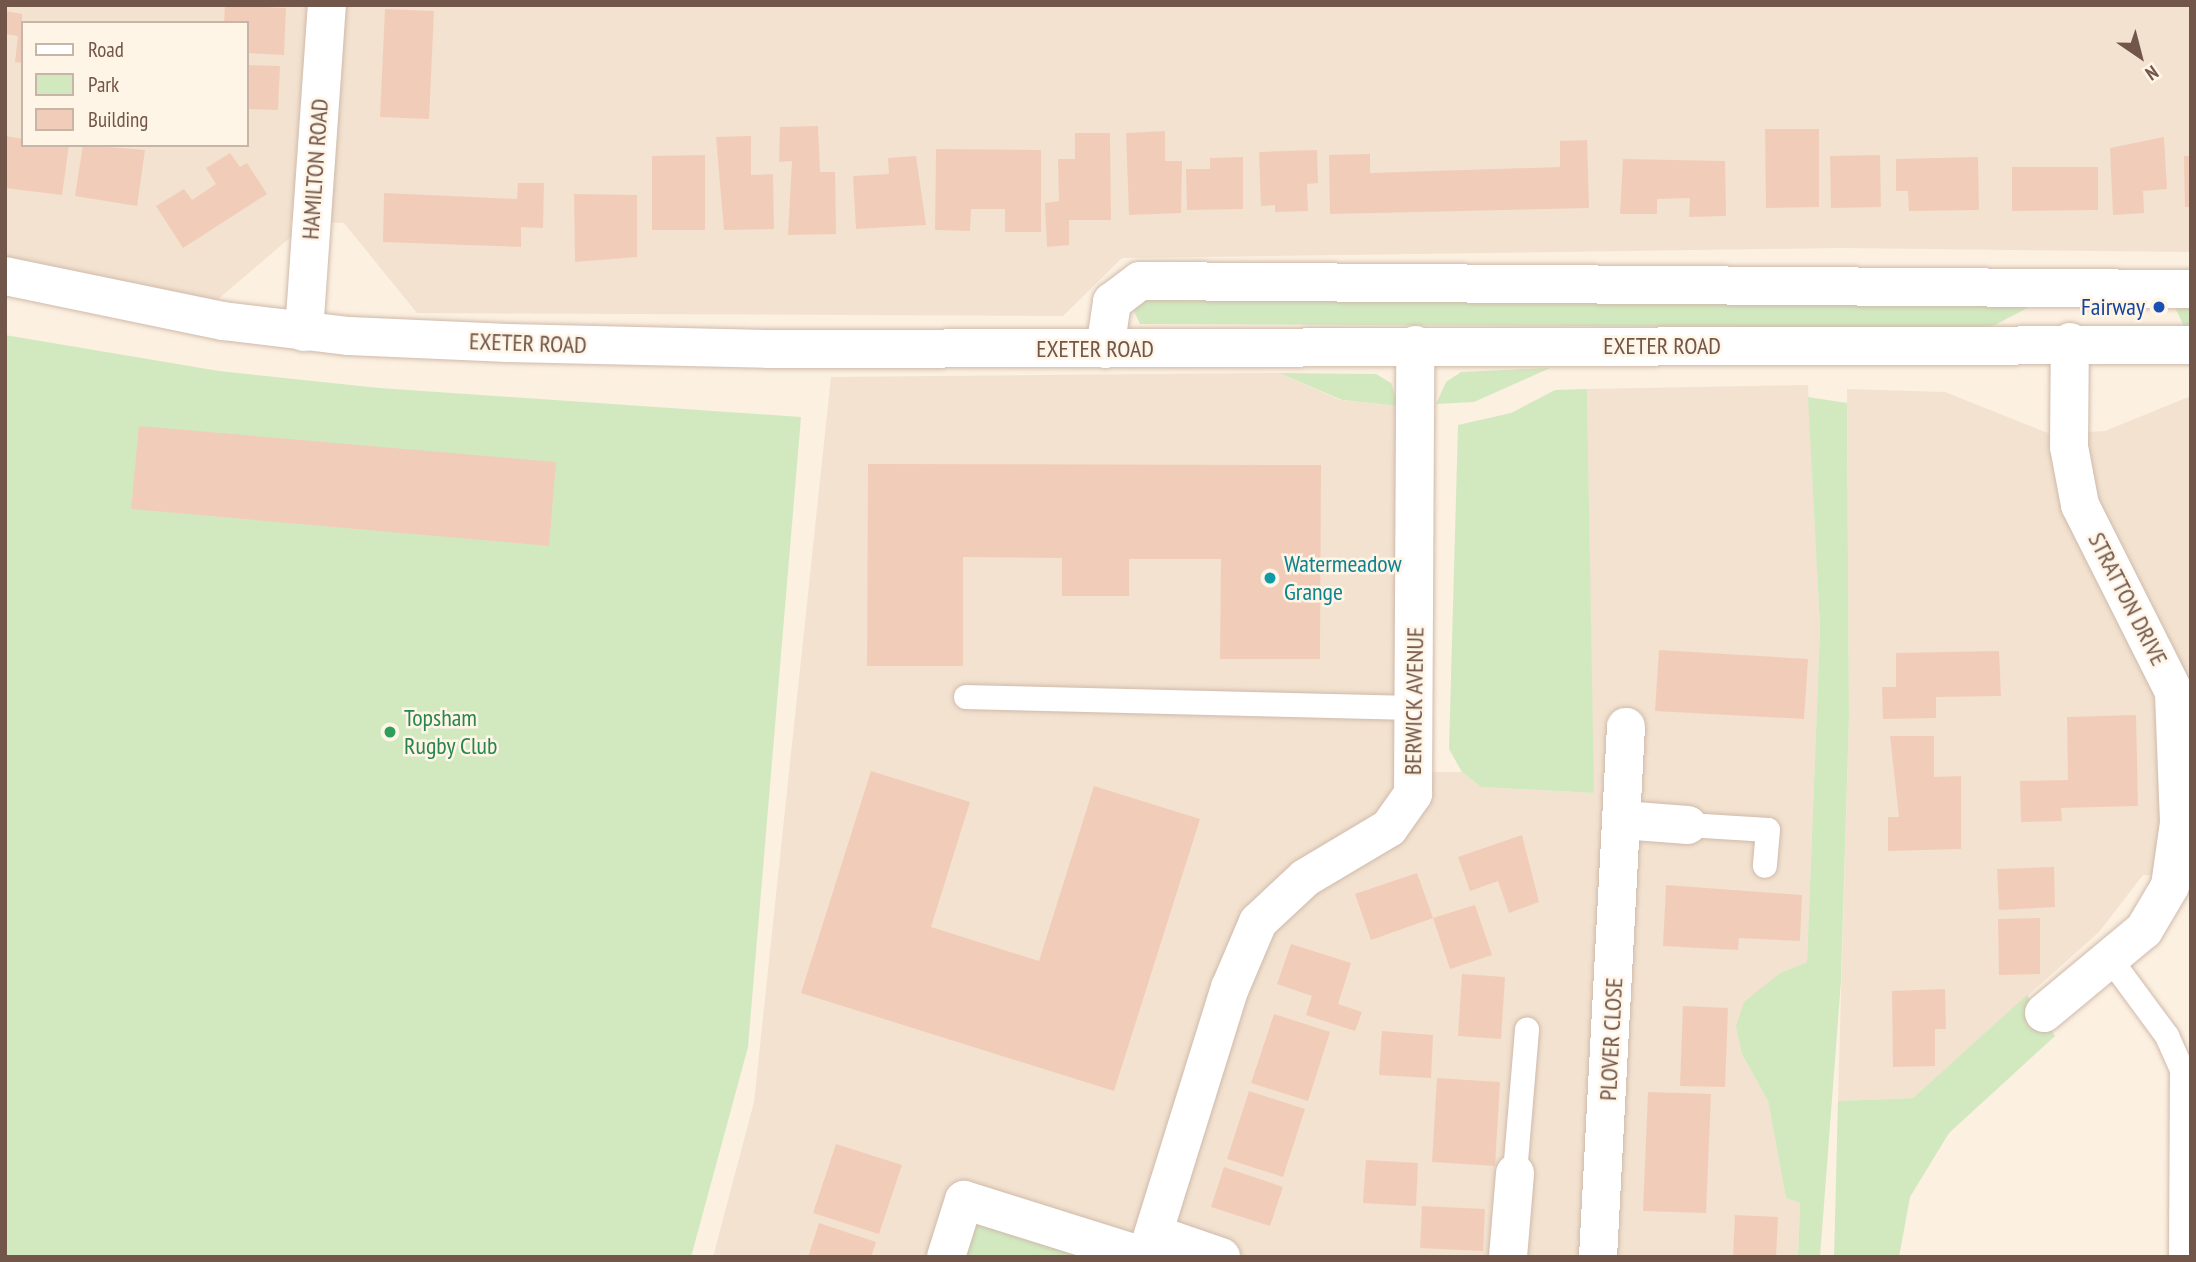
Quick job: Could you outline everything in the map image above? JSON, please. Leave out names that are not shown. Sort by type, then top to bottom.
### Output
[{"type":"street","name":"HAMILTON ROAD","points":[[304,332],[327,5]]},
{"type":"street","name":"EXETER ROAD","points":[[5,276],[304,332],[767,349],[2070,342],[2191,345]]},
{"type":"street","points":[[1105,349],[1112,302],[1140,281],[2191,289]]},
{"type":"street","name":"STRATTON DRIVE","points":[[2044,1013],[2144,930],[2170,886],[2179,823],[2182,692],[2080,505],[2069,447],[2070,342]]},
{"type":"street","name":"BERWICK AVENUE","points":[[1148,1249],[1230,988],[1258,922],[1305,878],[1389,828],[1413,794],[1415,345]]},
{"type":"street","name":"PLOVER CLOSE","points":[[1598,1257],[1626,727]]},
{"type":"street","points":[[1622,820],[1688,825]]},
{"type":"street","points":[[1508,1257],[1515,1173]]},
{"type":"street","points":[[946,1257],[964,1200],[1148,1249],[1221,1257]]},
{"type":"lane","points":[[966,697],[1412,708]]},
{"type":"lane","points":[[1688,825],[1768,830],[1765,866]]},
{"type":"lane","points":[[2111,960],[2167,1036],[2182,1069],[2181,1257]]},
{"type":"lane","points":[[1515,1173],[1527,1029]]},
{"type":"shaded area","points":[[5,5],[2191,5],[2191,252],[1841,248],[1122,258],[1063,316],[417,313],[344,223],[291,221],[291,237],[217,300],[5,256]]},
{"type":"shaded area","points":[[1279,373],[1340,400],[1399,406],[1396,772],[1462,772],[1481,787],[1593,793],[1587,389],[1808,385],[1820,628],[1807,962],[1780,973],[1742,1054],[1768,1101],[1786,1198],[1800,1203],[1798,1257],[713,1257],[754,1102],[831,377]]},
{"type":"shaded area","points":[[1847,389],[1945,392],[2050,434],[2105,431],[2191,396],[2191,876],[2143,875],[2099,932],[1913,1098],[1838,1101],[1849,717]]},
{"type":"green space","points":[[1142,300],[2033,305],[1993,326],[1963,328],[1140,324],[1132,307]]},
{"type":"green space","points":[[2191,303],[2191,328],[2185,328],[2174,306]]},
{"type":"green space","name":"Topsham Rugby Club","points":[[5,335],[219,371],[379,388],[801,417],[748,1047],[691,1257],[5,1257]]},
{"type":"green space","points":[[1550,368],[1474,402],[1436,404],[1446,382],[1461,372]]},
{"type":"green space","points":[[1279,373],[1376,374],[1391,383],[1399,406],[1342,400]]},
{"type":"green space","points":[[1587,389],[1594,793],[1481,787],[1462,772],[1449,749],[1458,425],[1511,413],[1555,390]]},
{"type":"green space","points":[[1808,397],[1847,403],[1849,717],[1841,981],[1820,1257],[1798,1257],[1800,1203],[1786,1198],[1768,1101],[1742,1054],[1736,1026],[1744,1002],[1780,973],[1807,962],[1820,628]]},
{"type":"green space","points":[[2027,995],[2055,1036],[1949,1133],[1910,1197],[1899,1257],[1834,1257],[1838,1101],[1913,1098]]},
{"type":"green space","points":[[970,1220],[1096,1257],[974,1257],[960,1251]]},
{"type":"building","points":[[225,5],[286,8],[284,55],[248,53],[248,21],[224,21]]},
{"type":"building","points":[[385,9],[434,11],[429,119],[380,117]]},
{"type":"building","points":[[5,11],[22,14],[21,63],[15,62],[18,36],[5,34]]},
{"type":"building","points":[[248,65],[280,66],[278,110],[248,109]]},
{"type":"building","points":[[818,126],[820,172],[835,172],[836,234],[788,235],[792,161],[779,162],[780,127]]},
{"type":"building","points":[[1765,129],[1819,129],[1819,207],[1766,208]]},
{"type":"building","points":[[1165,131],[1165,161],[1182,161],[1181,213],[1129,215],[1126,133]]},
{"type":"building","points":[[1075,133],[1110,133],[1111,220],[1069,220],[1069,245],[1047,247],[1045,203],[1059,201],[1058,159],[1075,159]]},
{"type":"building","points":[[5,136],[21,139],[21,147],[69,147],[62,195],[5,188]]},
{"type":"building","points":[[751,136],[751,175],[773,174],[774,229],[724,230],[716,137]]},
{"type":"building","points":[[2164,137],[2167,189],[2143,191],[2144,213],[2113,215],[2110,148]]},
{"type":"building","points":[[1587,140],[1589,208],[1330,214],[1329,155],[1370,154],[1370,173],[1560,167],[1560,141]]},
{"type":"building","points":[[83,147],[145,150],[137,206],[75,196]]},
{"type":"building","points":[[936,149],[1041,150],[1041,232],[1005,232],[1005,209],[971,209],[970,231],[935,230]]},
{"type":"building","points":[[1317,150],[1318,183],[1307,184],[1308,211],[1275,212],[1275,205],[1261,206],[1259,152]]},
{"type":"building","points":[[230,153],[240,167],[247,163],[267,194],[183,248],[156,206],[184,189],[192,200],[216,184],[206,168]]},
{"type":"building","points":[[705,155],[705,230],[652,230],[652,156]]},
{"type":"building","points":[[1880,155],[1881,207],[1831,208],[1830,156]]},
{"type":"building","points":[[916,156],[926,225],[856,229],[853,176],[889,174],[888,158]]},
{"type":"building","points":[[2184,156],[2191,156],[2191,207],[2185,207]]},
{"type":"building","points":[[1243,157],[1243,209],[1187,210],[1186,169],[1210,169],[1210,158]]},
{"type":"building","points":[[1978,157],[1979,210],[1909,211],[1908,191],[1896,191],[1896,159]]},
{"type":"building","points":[[1623,159],[1725,161],[1726,216],[1689,217],[1690,198],[1657,199],[1657,214],[1620,214]]},
{"type":"building","points":[[2012,167],[2098,167],[2098,210],[2012,211]]},
{"type":"building","points":[[518,183],[544,183],[543,228],[521,227],[521,247],[383,242],[384,193],[517,199]]},
{"type":"building","points":[[574,194],[637,195],[637,257],[575,262]]},
{"type":"building","points":[[139,426],[556,462],[549,546],[131,509]]},
{"type":"building","name":"Watermeadow Grange","points":[[868,464],[1321,465],[1320,659],[1220,659],[1221,559],[1129,559],[1129,596],[1062,596],[1062,558],[963,557],[963,666],[867,666]]},
{"type":"building","points":[[1659,650],[1808,659],[1804,719],[1655,711]]},
{"type":"building","points":[[1999,651],[2001,696],[1936,697],[1936,718],[1883,719],[1882,687],[1896,687],[1896,653]]},
{"type":"building","points":[[2136,715],[2138,806],[2061,808],[2062,821],[2021,822],[2020,781],[2068,780],[2067,717]]},
{"type":"building","points":[[1890,736],[1934,736],[1934,777],[1961,776],[1961,849],[1888,851],[1888,817],[1899,817]]},
{"type":"building","points":[[871,771],[970,802],[931,927],[1039,961],[1094,786],[1200,819],[1114,1091],[801,993]]},
{"type":"building","points":[[1522,835],[1539,902],[1509,913],[1498,881],[1470,891],[1458,857]]},
{"type":"building","points":[[2054,867],[2055,907],[1999,910],[1997,869]]},
{"type":"building","points":[[1417,873],[1433,918],[1371,940],[1355,894]]},
{"type":"building","points":[[1666,885],[1802,895],[1800,941],[1739,938],[1738,950],[1663,946]]},
{"type":"building","points":[[1475,905],[1492,955],[1450,969],[1433,918]]},
{"type":"building","points":[[2040,918],[2040,974],[1999,975],[1998,919]]},
{"type":"building","points":[[1291,944],[1351,963],[1338,1004],[1362,1012],[1355,1031],[1306,1015],[1312,996],[1277,984]]},
{"type":"building","points":[[1462,974],[1505,977],[1501,1039],[1458,1036]]},
{"type":"building","points":[[1945,989],[1946,1029],[1935,1029],[1935,1066],[1893,1067],[1892,991]]},
{"type":"building","points":[[1683,1006],[1728,1008],[1725,1087],[1680,1086]]},
{"type":"building","points":[[1274,1014],[1330,1032],[1308,1101],[1251,1083]]},
{"type":"building","points":[[1382,1031],[1433,1035],[1431,1078],[1379,1075]]},
{"type":"building","points":[[1437,1078],[1500,1082],[1495,1166],[1432,1162]]},
{"type":"building","points":[[1249,1091],[1305,1109],[1283,1177],[1227,1159]]},
{"type":"building","points":[[1648,1092],[1711,1094],[1706,1213],[1643,1211]]},
{"type":"building","points":[[836,1144],[902,1165],[879,1234],[813,1213]]},
{"type":"building","points":[[1366,1160],[1418,1163],[1416,1206],[1363,1203]]},
{"type":"building","points":[[1224,1167],[1283,1187],[1270,1226],[1211,1207]]},
{"type":"building","points":[[1422,1206],[1485,1209],[1483,1251],[1420,1248]]},
{"type":"building","points":[[1735,1215],[1778,1217],[1776,1257],[1733,1257]]},
{"type":"building","points":[[819,1223],[876,1242],[871,1257],[808,1257]]},
{"type":"place","name":"Fairway","points":[[2159,307]]},
{"type":"place","name":"Watermeadow Grange","points":[[1270,578]]},
{"type":"place","name":"Topsham Rugby Club","points":[[390,732]]}]
